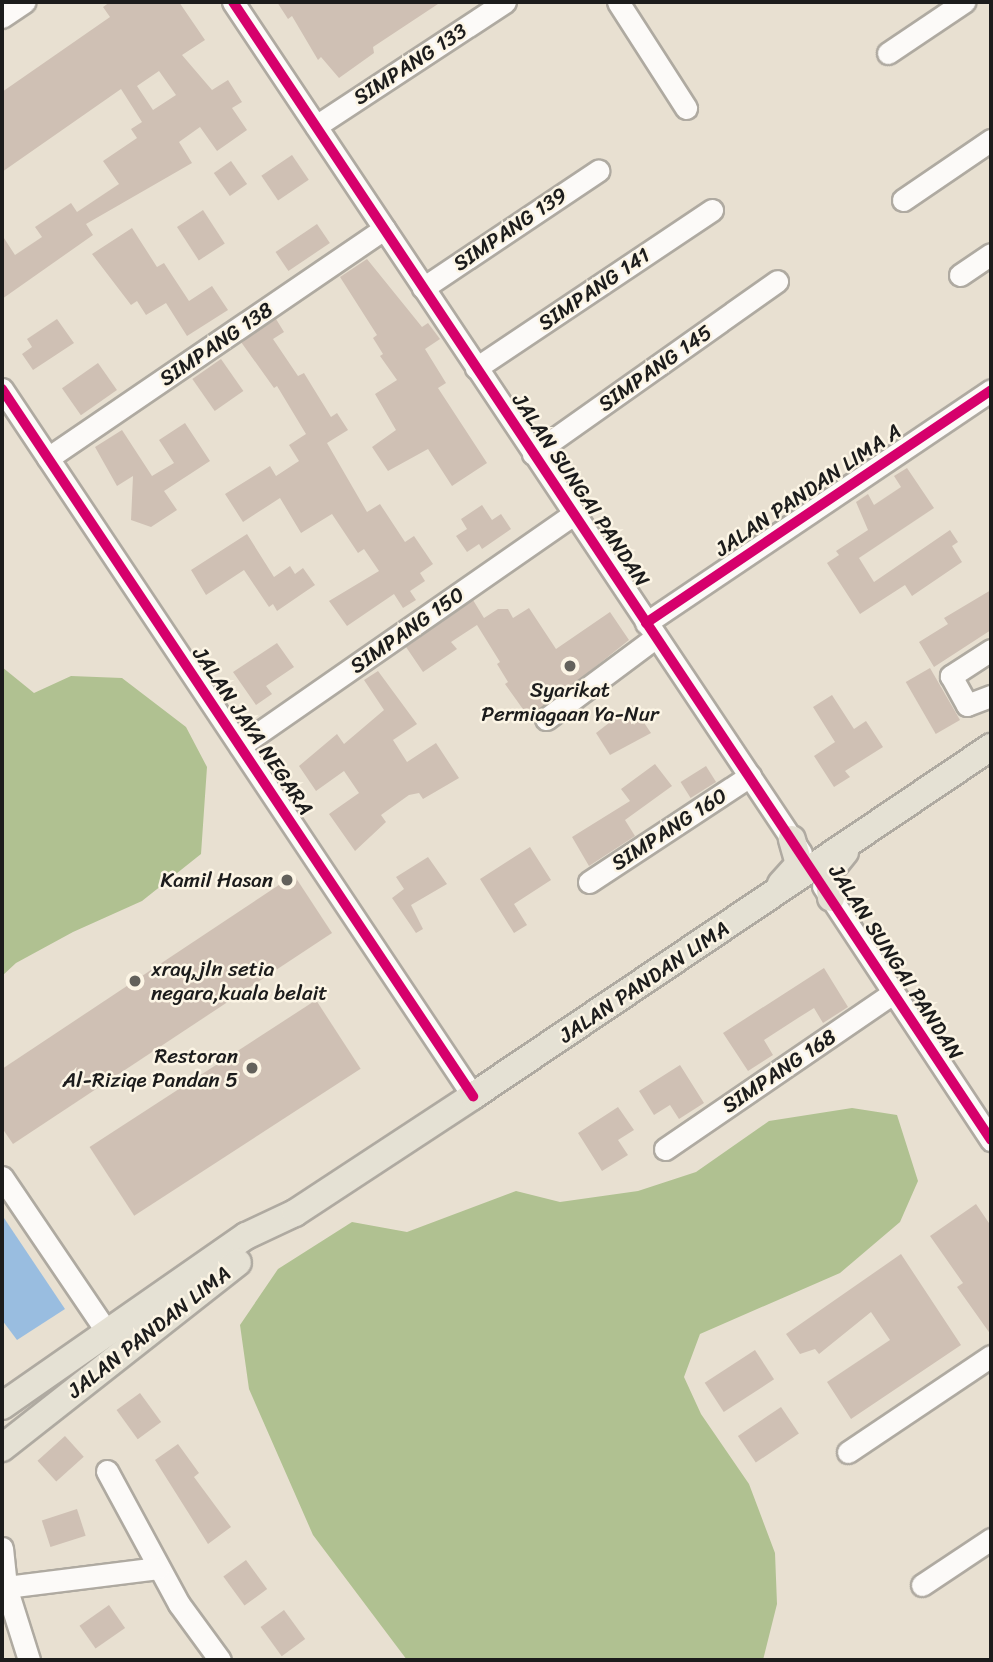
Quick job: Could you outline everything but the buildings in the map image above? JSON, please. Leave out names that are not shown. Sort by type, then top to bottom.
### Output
[{"type":"main road","name":"JALAN PANDAN LIMA","points":[[2,1406],[246,1236],[295,1213],[853,842],[991,747]]},
{"type":"main road","points":[[748,912],[796,870],[792,839]]},
{"type":"main road","points":[[831,898],[828,873],[853,842]]},
{"type":"main road","name":"JALAN PANDAN LIMA","points":[[2,1448],[255,1250],[295,1213]]},
{"type":"street","points":[[2,17],[24,2]]},
{"type":"street","name":"JALAN SUNGAI PANDAN","points":[[233,2],[991,1140]]},
{"type":"street","name":"SIMPANG 133","points":[[316,126],[505,2]]},
{"type":"street","points":[[618,2],[686,107]]},
{"type":"street","points":[[888,53],[964,2]]},
{"type":"street","points":[[903,200],[991,140]]},
{"type":"street","name":"SIMPANG 139","points":[[423,288],[598,170]]},
{"type":"street","name":"SIMPANG 141","points":[[476,368],[712,210]]},
{"type":"street","name":"SIMPANG 138","points":[[48,458],[384,229]]},
{"type":"street","points":[[960,275],[991,254]]},
{"type":"street","name":"SIMPANG 145","points":[[533,454],[777,281]]},
{"type":"street","name":"JALAN JAYA NEGARA","points":[[2,388],[472,1096]]},
{"type":"street","name":"JALAN PANDAN LIMA A","points":[[546,719],[651,630],[991,390]]},
{"type":"street","name":"SIMPANG 150","points":[[240,746],[574,514]]},
{"type":"street","points":[[991,650],[951,676],[967,705],[991,696]]},
{"type":"street","name":"SIMPANG 160","points":[[589,882],[750,776]]},
{"type":"street","name":"SIMPANG 168","points":[[665,1149],[894,993]]},
{"type":"street","points":[[2,1177],[107,1332]]},
{"type":"street","points":[[848,1452],[991,1356]]},
{"type":"street","points":[[107,1471],[142,1528],[158,1569],[219,1660]]},
{"type":"street","points":[[922,1585],[991,1539]]},
{"type":"street","points":[[2,1548],[6,1587],[29,1660]]},
{"type":"street","points":[[6,1587],[158,1569]]},
{"type":"green space","points":[[2,667],[34,693],[71,676],[122,678],[186,727],[207,767],[201,854],[142,901],[73,932],[16,963],[2,976]]},
{"type":"green space","points":[[852,1108],[897,1115],[918,1181],[900,1222],[840,1273],[700,1334],[684,1377],[701,1414],[749,1484],[775,1553],[777,1604],[763,1660],[407,1660],[313,1535],[249,1389],[240,1325],[278,1269],[352,1222],[407,1232],[516,1191],[560,1202],[638,1191],[696,1172],[769,1121]]},
{"type":"water","points":[[2,1215],[65,1309],[17,1340],[2,1320]]},
{"type":"cycle path","points":[[233,2],[991,1140]]},
{"type":"cycle path","points":[[2,389],[473,1096]]},
{"type":"cycle path","points":[[646,623],[991,390]]},
{"type":"place","name":"Syarikat Permiagaan Ya-Nur","points":[[570,666]]},
{"type":"place","name":"Kamil Hasan","points":[[287,880]]},
{"type":"place","name":"xray,jln setia negara,kuala belait","points":[[135,981]]},
{"type":"place","name":"Restoran Al-Riziqe Pandan 5","points":[[252,1068]]}]
